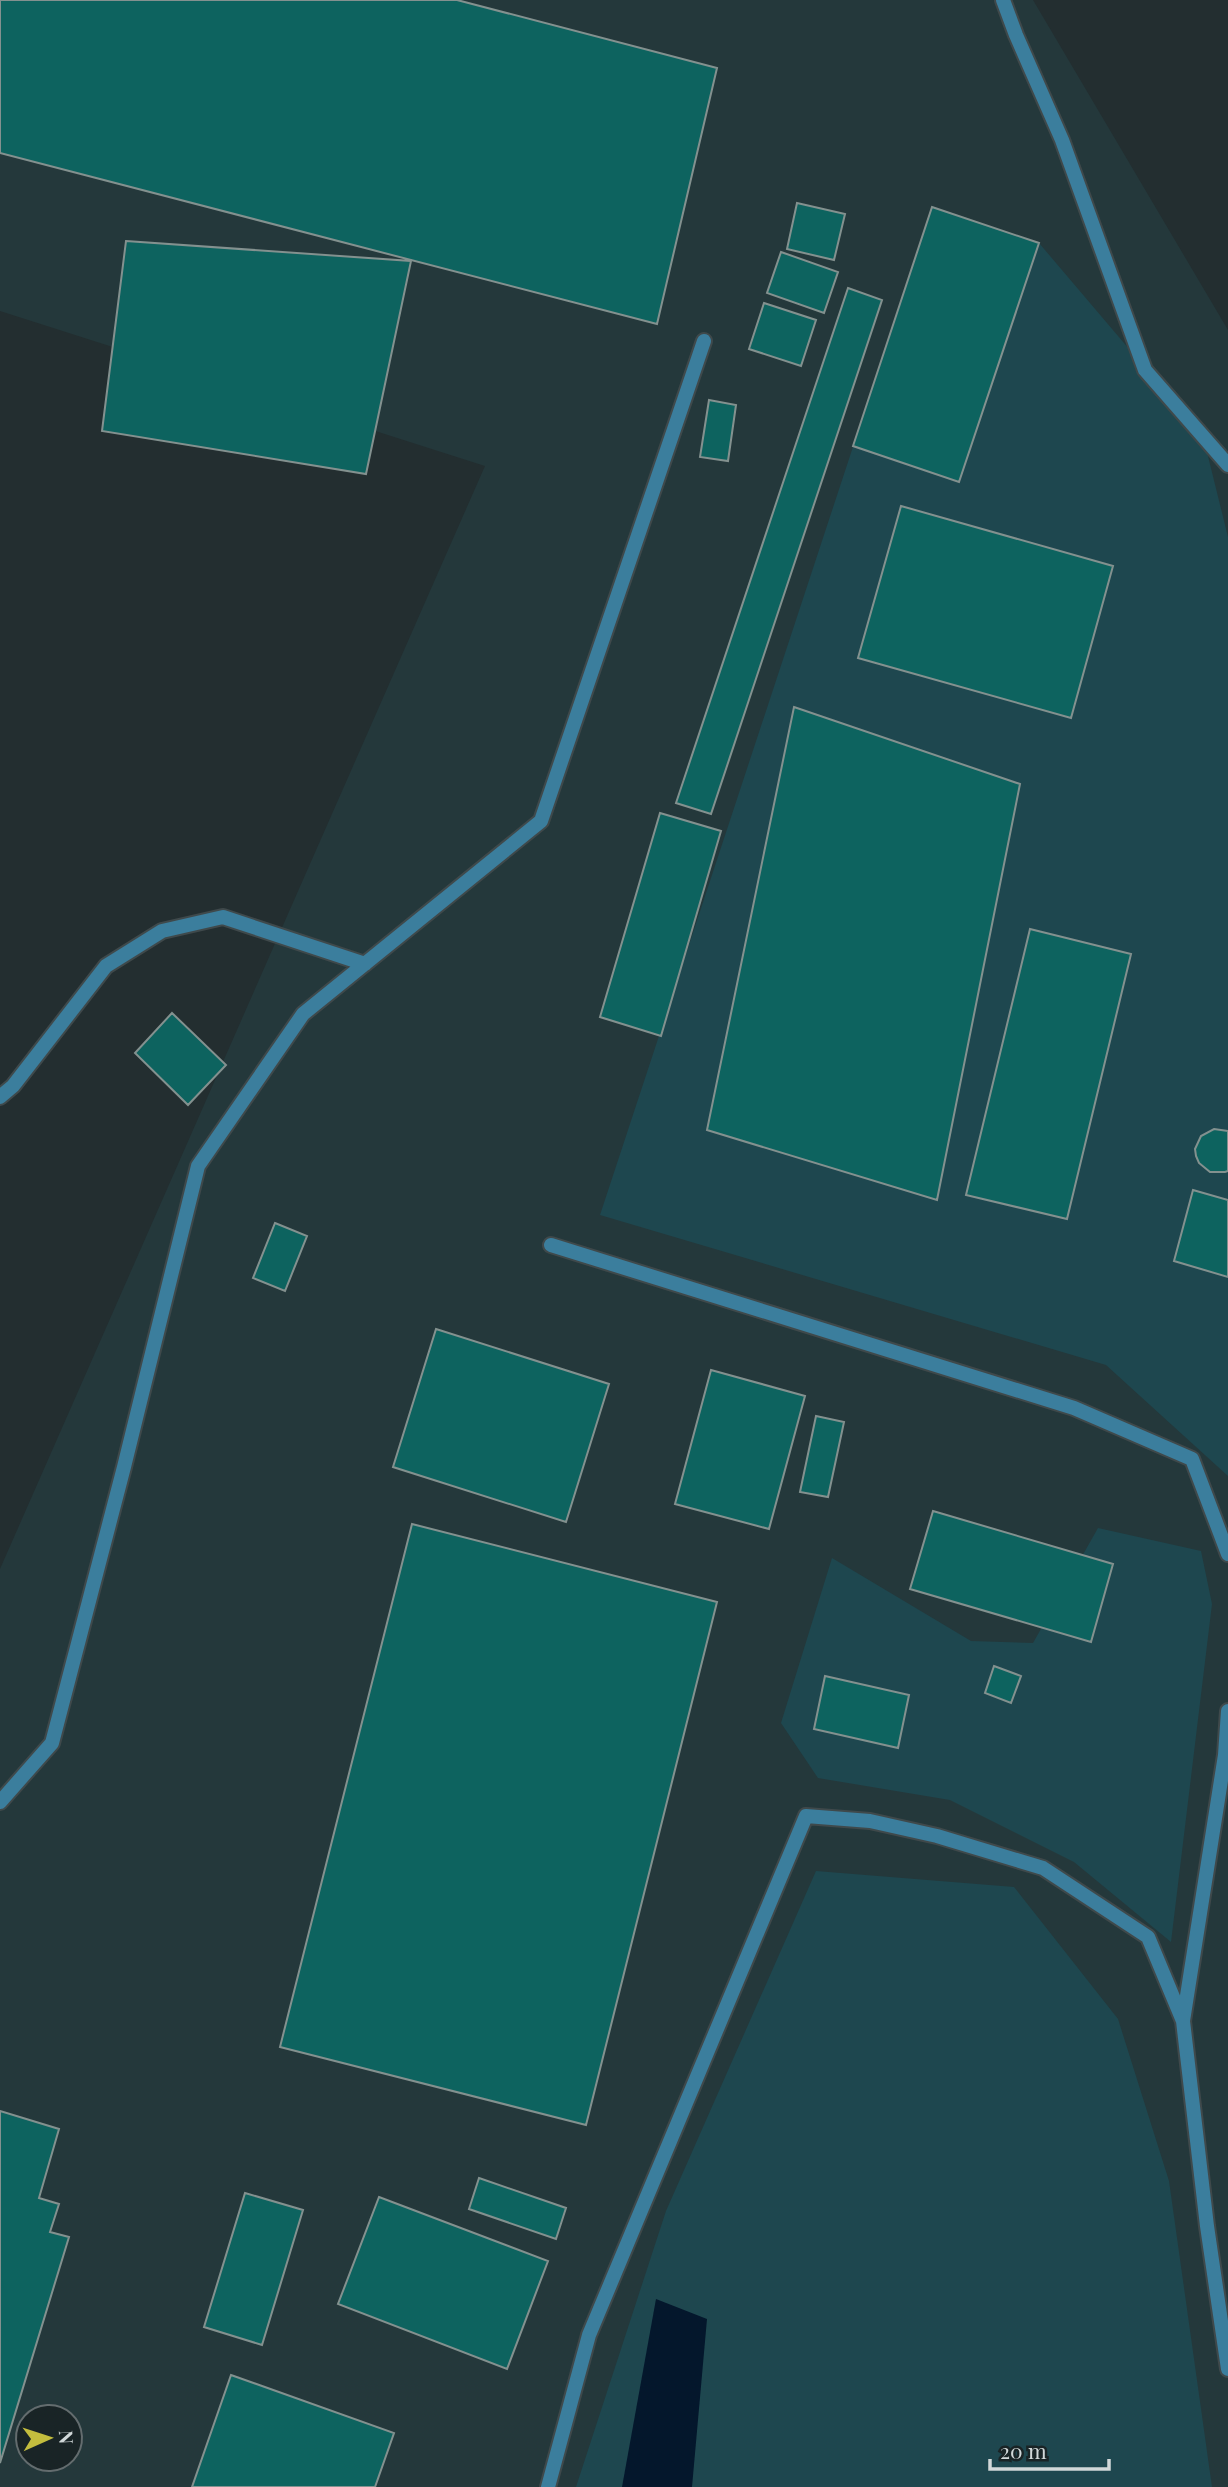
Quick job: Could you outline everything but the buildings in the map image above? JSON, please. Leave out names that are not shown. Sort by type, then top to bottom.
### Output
[{"type":"lane","points":[[1003,0],[1062,140],[1144,370],[1228,464]]},
{"type":"lane","points":[[0,1802],[52,1744],[198,1166],[303,1014],[541,821],[704,341]]},
{"type":"lane","points":[[0,1097],[13,1086],[106,966],[162,931],[223,917],[365,964]]},
{"type":"lane","points":[[551,1245],[1074,1408],[1192,1459],[1228,1554]]},
{"type":"lane","points":[[1228,1712],[1225,1755],[1183,2021],[1207,2226],[1228,2369]]},
{"type":"lane","points":[[548,2487],[589,2335],[806,1816],[870,1821],[937,1836],[1043,1868],[1148,1937],[1183,2021]]},
{"type":"shaded area","points":[[0,0],[1033,0],[1228,330],[1228,2487],[0,2487],[0,1569],[485,466],[0,311]]},
{"type":"shaded area","points":[[932,207],[1039,243],[1203,436],[1228,537],[1228,1476],[1106,1365],[600,1215]]},
{"type":"shaded area","points":[[1098,1528],[1201,1551],[1212,1604],[1171,1942],[1074,1862],[950,1800],[818,1778],[781,1723],[832,1558],[971,1641],[1033,1643]]},
{"type":"shaded area","points":[[816,1871],[1014,1887],[1118,2019],[1169,2181],[1212,2487],[576,2487],[666,2211]]},
{"type":"shaded area","points":[[656,2299],[707,2319],[692,2487],[622,2487]]}]
